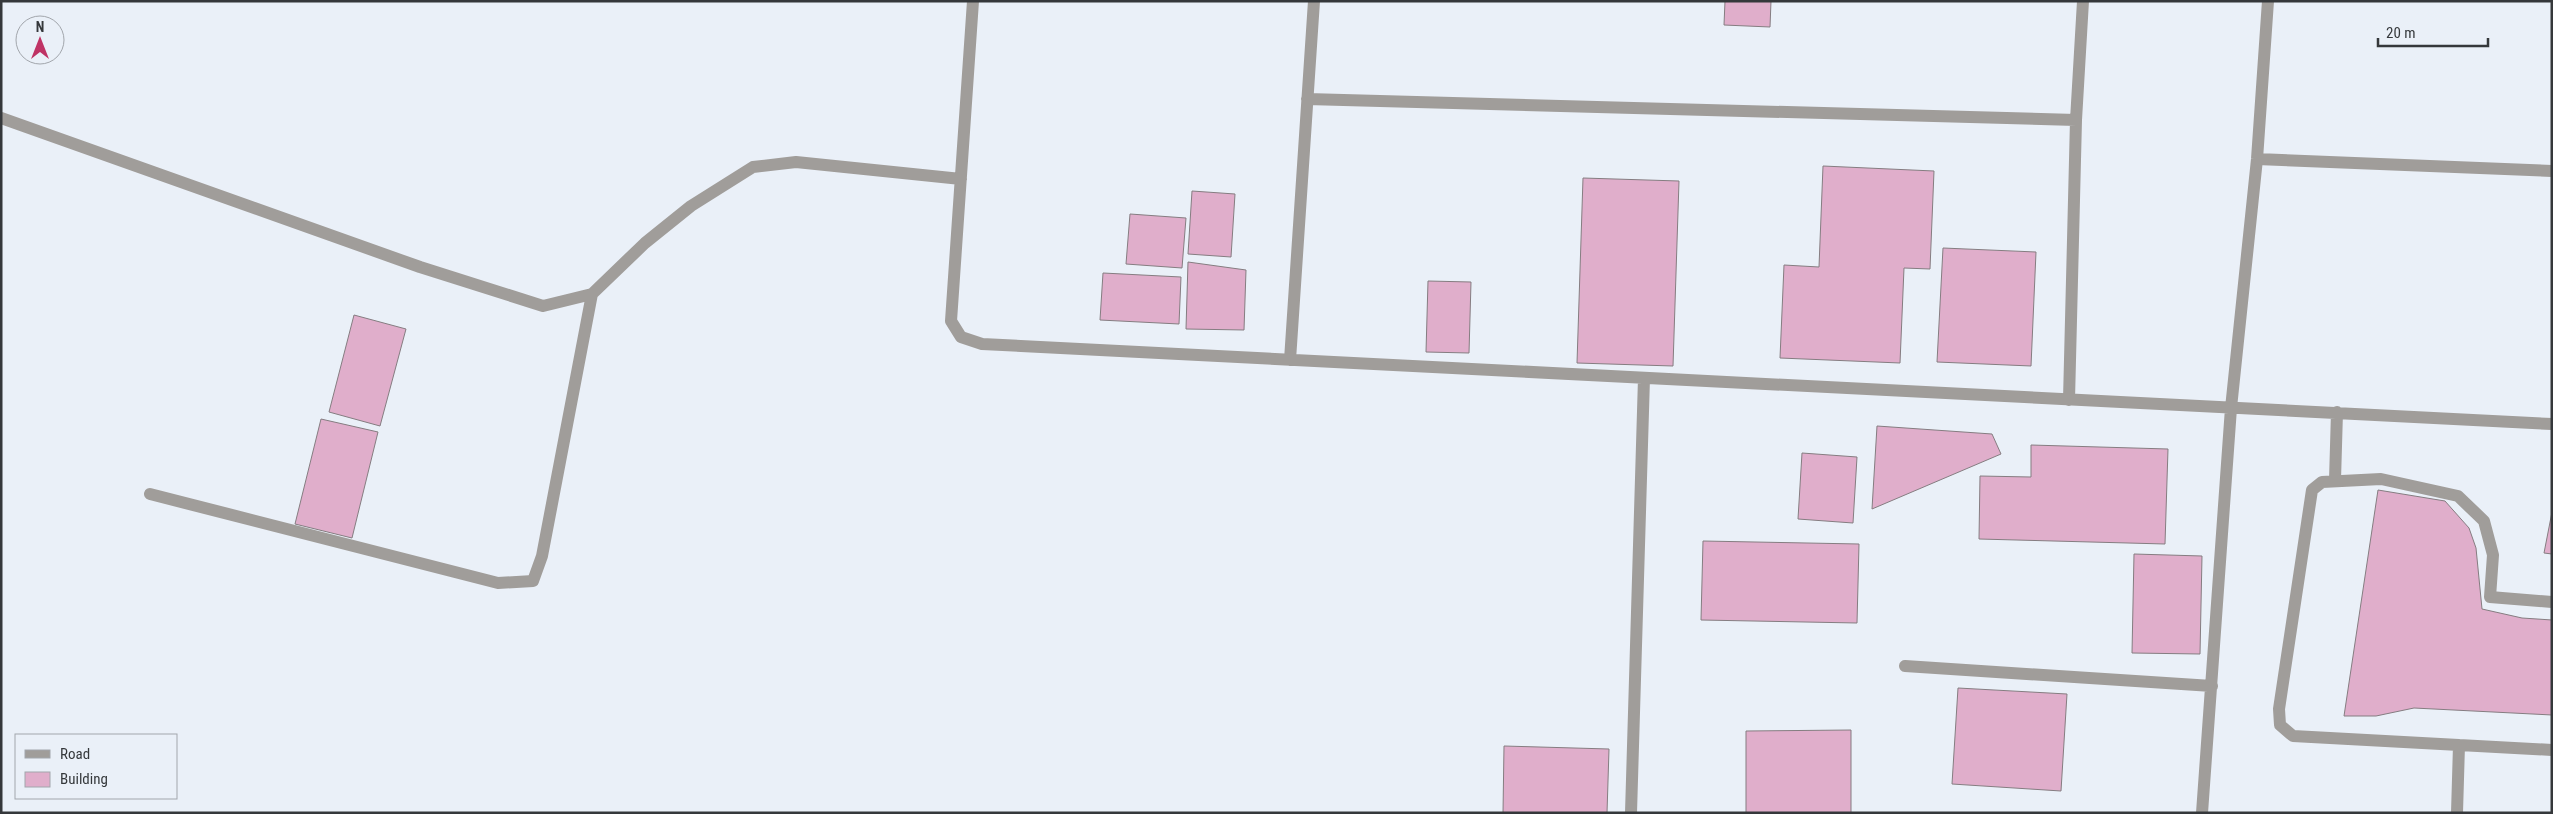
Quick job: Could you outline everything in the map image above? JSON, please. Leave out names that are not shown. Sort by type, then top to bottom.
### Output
[{"type":"street","points":[[973,1],[951,321],[961,337],[982,344],[2552,424]]},
{"type":"street","points":[[1290,360],[1314,1]]},
{"type":"street","points":[[2069,400],[2076,120],[2083,1]]},
{"type":"street","points":[[2202,813],[2231,408],[2257,159],[2268,1]]},
{"type":"street","points":[[1307,99],[2076,120]]},
{"type":"street","points":[[1,118],[420,266],[543,306],[592,294],[645,243],[691,206],[753,167],[796,162],[961,179]]},
{"type":"street","points":[[2257,159],[2552,171]]},
{"type":"street","points":[[150,494],[498,583],[533,581],[542,556],[592,294]]},
{"type":"street","points":[[1630,813],[1644,378]]},
{"type":"street","points":[[2335,480],[2337,412]]},
{"type":"street","points":[[2552,602],[2490,598],[2493,555],[2484,521],[2458,496],[2381,479],[2322,482],[2312,490],[2279,709],[2280,725],[2293,736],[2552,750]]},
{"type":"street","points":[[1905,666],[2212,686]]},
{"type":"street","points":[[2457,813],[2459,745]]},
{"type":"building","points":[[1725,1],[1771,1],[1770,27],[1724,25]]},
{"type":"building","points":[[1823,166],[1934,171],[1930,269],[1904,268],[1900,363],[1780,358],[1784,265],[1819,267]]},
{"type":"building","points":[[1583,178],[1679,181],[1673,366],[1577,363]]},
{"type":"building","points":[[1192,191],[1235,194],[1231,257],[1188,254]]},
{"type":"building","points":[[1130,214],[1186,218],[1182,268],[1126,264]]},
{"type":"building","points":[[1943,248],[2036,252],[2031,366],[1937,362]]},
{"type":"building","points":[[1188,262],[1246,270],[1244,330],[1186,329]]},
{"type":"building","points":[[1103,273],[1181,277],[1179,324],[1100,320]]},
{"type":"building","points":[[1428,281],[1471,282],[1469,353],[1426,352]]},
{"type":"building","points":[[354,315],[406,329],[380,426],[329,412]]},
{"type":"building","points":[[321,419],[378,432],[352,538],[295,524]]},
{"type":"building","points":[[1877,426],[1992,434],[2001,454],[1872,509]]},
{"type":"building","points":[[2031,445],[2168,449],[2165,544],[1979,539],[1980,476],[2031,477]]},
{"type":"building","points":[[1802,453],[1857,457],[1853,523],[1798,519]]},
{"type":"building","points":[[2378,490],[2445,501],[2469,528],[2476,548],[2482,609],[2522,618],[2552,620],[2552,715],[2414,708],[2376,716],[2344,716]]},
{"type":"building","points":[[2552,512],[2552,554],[2544,553]]},
{"type":"building","points":[[1703,541],[1859,544],[1857,623],[1701,620]]},
{"type":"building","points":[[2134,554],[2202,556],[2200,654],[2132,653]]},
{"type":"building","points":[[1958,688],[2067,694],[2061,791],[1952,784]]},
{"type":"building","points":[[1851,730],[1851,813],[1746,813],[1746,731]]},
{"type":"building","points":[[1504,746],[1609,749],[1607,813],[1503,813]]}]
